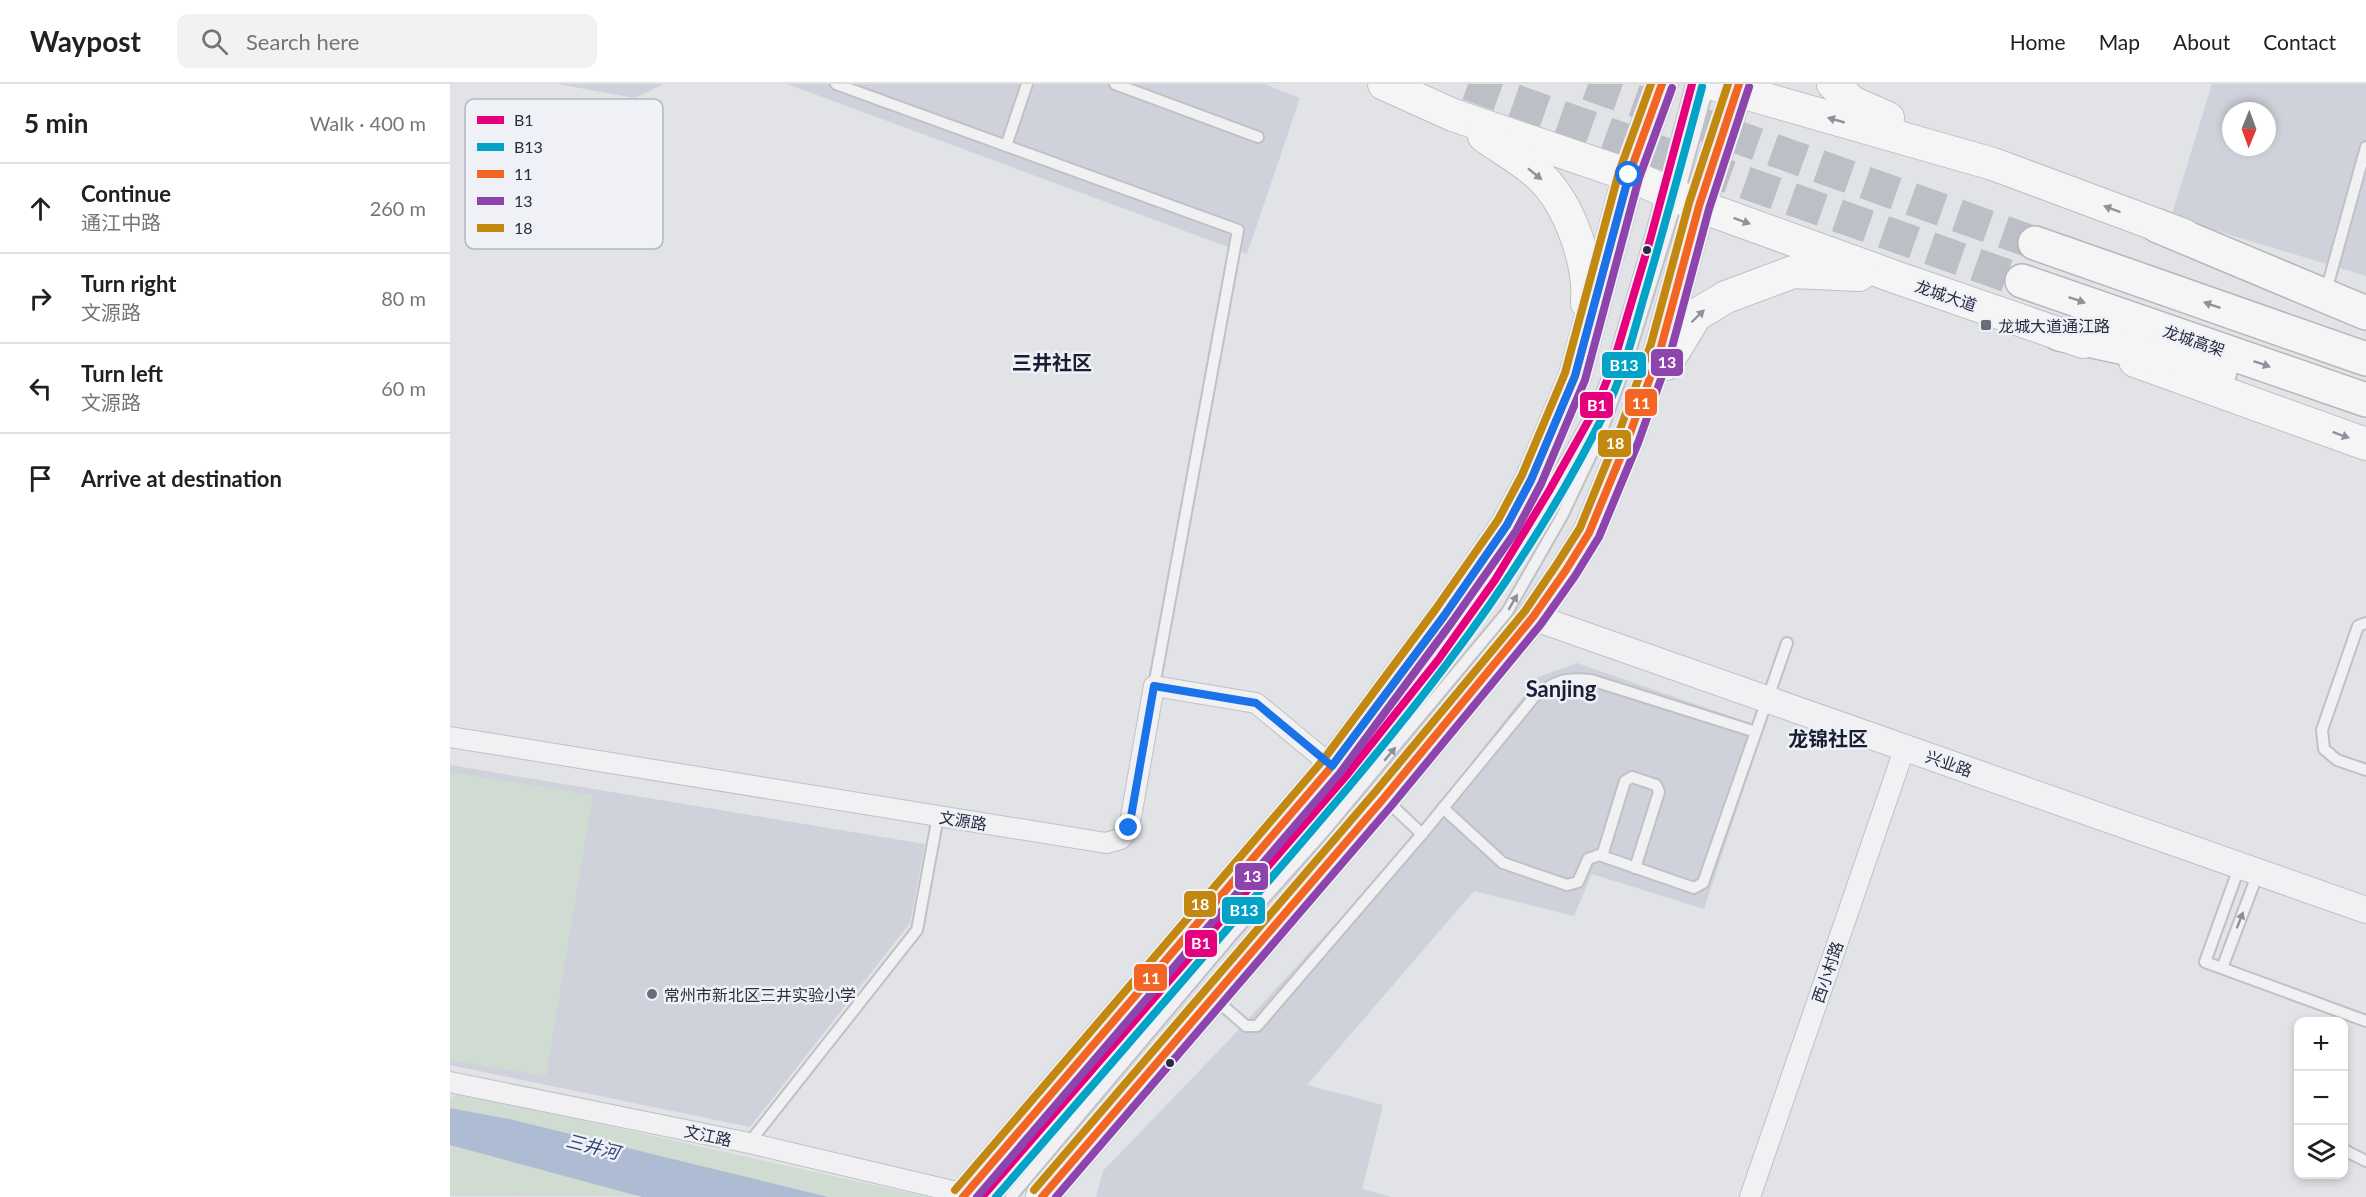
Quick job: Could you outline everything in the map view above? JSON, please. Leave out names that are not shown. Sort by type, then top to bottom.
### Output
[{"type":"highway","points":[[2158,226],[2366,313]]},
{"type":"highway","points":[[2035,243],[2366,359]]},
{"type":"highway","name":"龙城高架","points":[[2022,281],[2366,400]]},
{"type":"highway","points":[[2058,333],[2187,361],[2366,422]]},
{"type":"main road","points":[[1384,84],[1453,115],[1540,177],[1558,200],[1585,262],[1588,292],[1585,343]]},
{"type":"main road","points":[[970,1196],[1332,766],[1444,616],[1507,525],[1531,480],[1575,376],[1629,175],[1662,84]]},
{"type":"main road","points":[[1833,84],[1852,102],[1993,164],[2158,226],[2366,297]]},
{"type":"main road","points":[[1042,1197],[1384,798],[1533,616],[1589,533],[1628,439],[1661,347],[1680,198],[1724,86],[1993,164]]},
{"type":"main road","name":"龙城大道","points":[[1453,115],[1629,175],[1680,198],[1898,278],[2366,444]]},
{"type":"main road","points":[[1628,439],[1664,368],[1696,315],[1706,309],[1755,285],[1793,272],[1834,272],[1898,278]]},
{"type":"street","name":"兴业路","points":[[1533,616],[2366,910]]},
{"type":"street","points":[[1154,686],[1256,703],[1332,766]]},
{"type":"street","name":"文源路","points":[[450,737],[1106,843],[1121,839],[1129,828],[1154,686]]},
{"type":"street","name":"西小村路","points":[[1750,1197],[1905,747]]},
{"type":"street","name":"文江路","points":[[450,1082],[749,1143],[970,1196]]},
{"type":"lane","points":[[836,84],[854,87],[1006,146],[1238,230],[1154,686]]},
{"type":"lane","points":[[1006,146],[1027,84]]},
{"type":"lane","points":[[1115,84],[1258,136]]},
{"type":"lane","points":[[1011,1197],[1231,936],[1322,834],[1507,612],[1562,516],[1600,436],[1630,352],[1680,198],[1692,84]]},
{"type":"lane","points":[[2328,284],[2366,147]]},
{"type":"lane","points":[[970,1196],[1346,776],[1438,660],[1495,580],[1595,409],[1607,381],[1650,240],[1680,198]]},
{"type":"lane","points":[[2366,623],[2358,626],[2322,730],[2324,749],[2337,760],[2366,770]]},
{"type":"lane","points":[[1443,808],[1503,862],[1568,885],[1578,882],[1588,859],[1599,855],[1694,888],[1703,883],[1787,644]]},
{"type":"lane","points":[[1213,997],[1246,1026],[1257,1026],[1422,834],[1534,697],[1550,685],[1569,678],[1592,680],[1756,732]]},
{"type":"lane","points":[[1602,856],[1625,781],[1632,777],[1640,779],[1656,785],[1659,792],[1635,868]]},
{"type":"lane","points":[[1384,798],[1422,834]]},
{"type":"lane","points":[[749,1143],[917,930],[938,816]]},
{"type":"lane","points":[[2249,869],[2205,962],[2366,1021]]},
{"type":"lane","points":[[2222,968],[2249,869]]},
{"type":"lane","points":[[2348,1152],[2366,1161]]},
{"type":"shaded area","points":[[557,84],[664,84],[635,98]]},
{"type":"shaded area","points":[[787,84],[1264,84],[1300,98],[1247,254]]},
{"type":"shaded area","points":[[2212,84],[2366,84],[2366,276],[2171,217]]},
{"type":"shaded area","points":[[1577,663],[1764,728],[1704,909],[1592,874],[1574,916],[1474,891],[1307,1085],[1383,1105],[1362,1189],[1392,1197],[1096,1197],[1103,1171],[1229,1040],[1414,838],[1538,677]]},
{"type":"shaded area","name":"常州市新北区三井实验小学","points":[[450,765],[925,844],[910,923],[750,1127],[450,1065]]},
{"type":"shaded area","points":[[450,772],[593,795],[546,1076],[450,1060]]},
{"type":"shaded area","points":[[460,1093],[927,1197],[450,1196],[450,1098]]},
{"type":"water","name":"三井河","points":[[450,1108],[509,1119],[828,1197],[642,1197],[450,1145]]},
{"type":"tunnel","points":[[1468,84],[2022,281]]},
{"type":"tunnel","points":[[1588,84],[2035,243]]},
{"type":"transit line","name":"18","points":[[955,1190],[1324,759],[1435,610],[1498,520],[1522,475],[1565,373],[1619,172],[1651,84]]},
{"type":"transit line","name":"11","points":[[963,1197],[1332,766],[1444,616],[1507,525],[1531,480],[1575,376],[1629,175],[1662,84]]},
{"type":"transit line","name":"B1","points":[[982,1197],[1346,776],[1438,660],[1495,580],[1595,409],[1611,371],[1650,240],[1692,84]]},
{"type":"transit line","name":"18","points":[[1034,1190],[1376,791],[1525,611],[1580,528],[1618,435],[1651,344],[1689,203],[1728,84]]},
{"type":"transit line","name":"11","points":[[1042,1197],[1384,798],[1533,617],[1566,570],[1589,533],[1628,439],[1661,347],[1699,206],[1739,84]]},
{"type":"transit line","name":"B13","points":[[996,1197],[1402,722],[1447,664],[1531,543],[1569,480],[1616,386],[1635,329],[1702,87]]},
{"type":"transit line","name":"13","points":[[1056,1197],[1392,805],[1541,624],[1575,576],[1599,537],[1638,443],[1671,351],[1709,209],[1749,87]]},
{"type":"transit line","name":"13","points":[[977,1197],[1340,773],[1516,531],[1541,484],[1585,380],[1639,178],[1672,88]]},
{"type":"place","name":"龙城大道通江路","points":[[1986,325]]},
{"type":"place","name":"常州市新北区三井实验小学","points":[[652,994]]},
{"type":"district","name":"三井社区","points":[[1052,362]]},
{"type":"district","name":"Sanjing","points":[[1561,688]]},
{"type":"district","name":"龙锦社区","points":[[1828,738]]},
{"type":"route","points":[[1129,828],[1154,686],[1256,703],[1332,766],[1444,616],[1507,525],[1531,480],[1575,376],[1629,175]]}]
